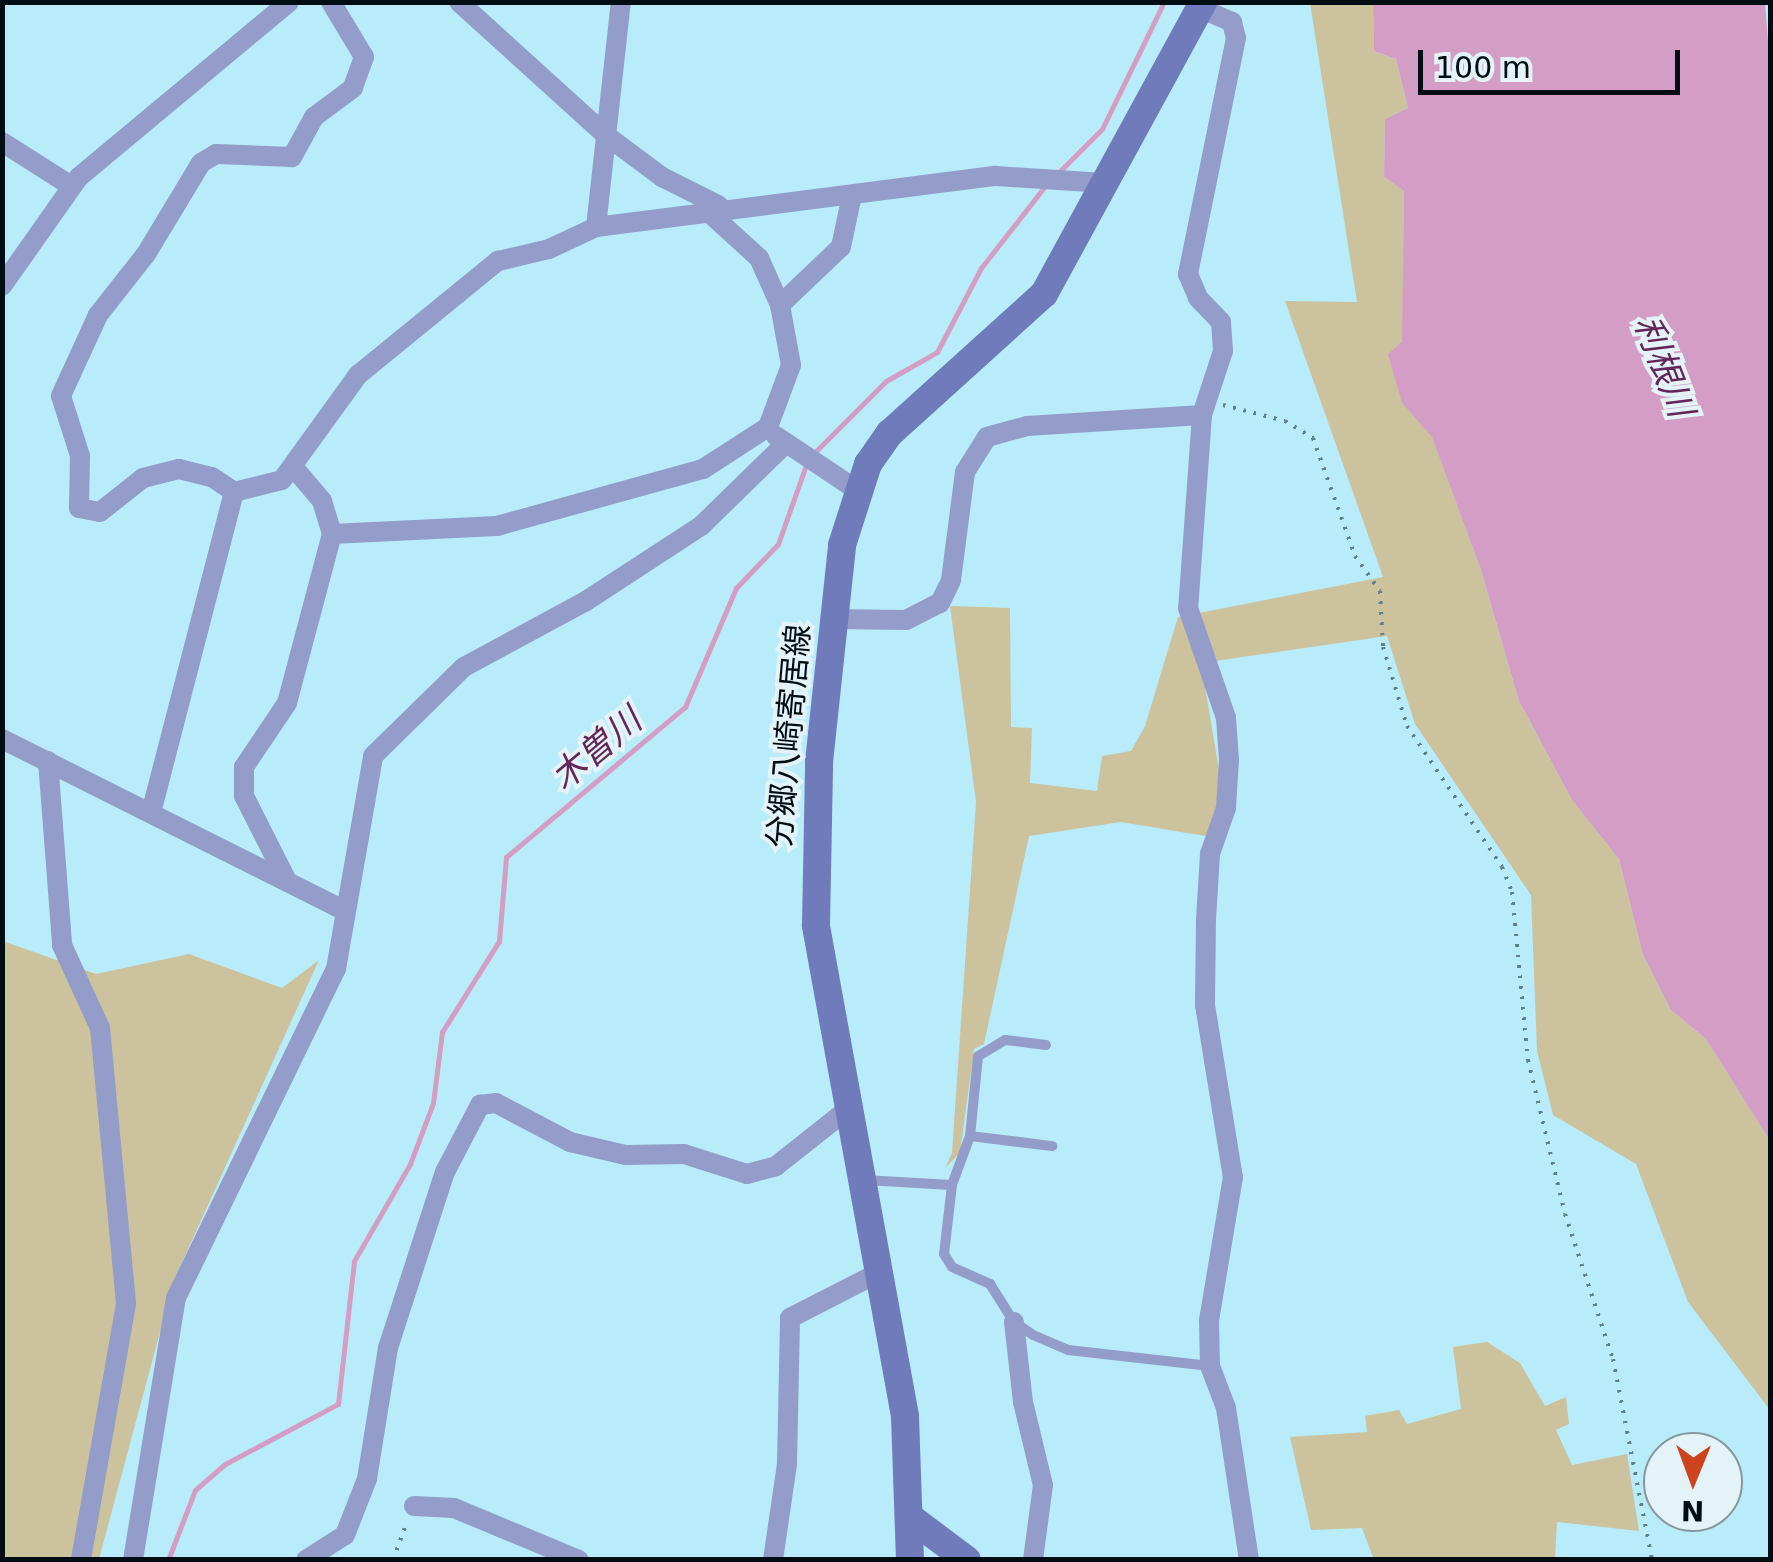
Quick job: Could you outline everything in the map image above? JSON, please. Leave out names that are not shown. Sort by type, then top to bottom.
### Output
[{"type":"main road","name":"分郷八崎寄居線","points":[[910,1560],[905,1416],[821,982],[814,857],[842,545],[857,490],[890,433],[1044,294],[1091,181],[1199,4]]},
{"type":"main road","points":[[911,1518],[967,1560]]},
{"type":"street","points":[[331,2],[364,56],[353,88],[314,117],[292,158],[216,154],[200,164],[146,254],[98,315],[61,396],[80,456],[79,508],[100,512],[143,478],[179,469],[212,477],[234,492],[282,480],[295,469],[358,375],[498,262],[549,249],[596,227],[715,208],[1037,175],[1091,181]]},
{"type":"street","points":[[332,534],[498,526],[704,469],[768,427],[791,365],[780,305],[759,258],[715,208],[606,136],[459,2]]},
{"type":"street","points":[[596,227],[621,2]]},
{"type":"street","points":[[1199,4],[1232,22],[1236,38],[1188,274],[1198,298],[1221,322],[1223,351],[1205,409],[1188,608],[1226,718],[1229,760],[1226,808],[1210,854],[1205,1005],[1234,1178],[1209,1320],[1210,1366],[1226,1408],[1248,1553],[1229,1560]]},
{"type":"street","points":[[2,286],[71,186],[277,6]]},
{"type":"street","points":[[2,142],[71,186]]},
{"type":"street","points":[[780,305],[841,247],[852,195]]},
{"type":"street","points":[[834,619],[906,620],[940,603],[951,580],[964,472],[987,437],[1028,426],[1205,409]]},
{"type":"street","points":[[768,427],[790,449],[857,490]]},
{"type":"street","points":[[133,1560],[176,1298],[336,969],[373,756],[464,666],[586,601],[700,526],[790,449]]},
{"type":"street","points":[[285,877],[244,796],[244,767],[287,703],[332,534],[322,501],[295,469]]},
{"type":"street","points":[[152,809],[234,492]]},
{"type":"street","points":[[2,738],[152,809],[345,911]]},
{"type":"street","points":[[48,761],[62,945],[100,1028],[126,1304],[80,1560]]},
{"type":"street","points":[[306,1560],[346,1534],[367,1479],[388,1348],[445,1172],[480,1105],[496,1103],[570,1142],[626,1155],[684,1154],[747,1174],[776,1166],[847,1110]]},
{"type":"street","points":[[773,1560],[787,1464],[790,1318],[878,1272]]},
{"type":"street","points":[[1014,1322],[1023,1402],[1043,1485],[1032,1560]]},
{"type":"street","points":[[414,1506],[454,1508],[578,1560]]},
{"type":"lane","points":[[1046,1045],[1004,1040],[982,1048],[970,1136],[952,1185],[944,1254],[952,1267],[990,1284],[1014,1322],[1068,1350],[1210,1366]]},
{"type":"lane","points":[[970,1136],[1052,1146]]},
{"type":"lane","points":[[858,1180],[952,1185]]},
{"type":"path","points":[[1205,409],[1284,421],[1313,438],[1355,556],[1380,591],[1383,648],[1407,726],[1502,867],[1516,919],[1528,1060],[1565,1214],[1612,1359],[1652,1560]]},
{"type":"path","points":[[393,1560],[414,1506]]},
{"type":"shaded area","points":[[1310,3],[1373,3],[1374,51],[1396,59],[1408,108],[1385,119],[1384,177],[1404,191],[1402,403],[1432,436],[1481,570],[1519,701],[1572,800],[1619,859],[1643,955],[1671,1010],[1706,1039],[1770,1141],[1770,1410],[1688,1302],[1636,1164],[1553,1115],[1537,1051],[1531,895],[1415,724],[1387,636],[1201,663],[1223,794],[1211,837],[1121,822],[1029,836],[984,1044],[974,1049],[960,1153],[945,1168],[952,1153],[976,802],[950,606],[1010,608],[1011,727],[1032,728],[1030,783],[1097,791],[1102,756],[1131,751],[1145,726],[1178,617],[1383,577],[1285,301],[1357,302]]},
{"type":"shaded area","points":[[3,941],[96,974],[189,954],[282,988],[319,960],[174,1280],[99,1559],[3,1560]]},
{"type":"shaded area","points":[[1487,1342],[1520,1363],[1545,1406],[1566,1397],[1569,1424],[1556,1430],[1572,1465],[1627,1454],[1639,1531],[1557,1522],[1555,1559],[1374,1560],[1362,1528],[1311,1530],[1290,1437],[1367,1432],[1365,1416],[1399,1410],[1407,1424],[1461,1409],[1453,1347]]},
{"type":"water","name":"利根川","points":[[1373,3],[1765,3],[1770,68],[1770,1141],[1706,1039],[1671,1010],[1643,955],[1619,859],[1572,800],[1519,701],[1481,570],[1432,437],[1402,403],[1388,354],[1402,342],[1404,191],[1384,177],[1385,119],[1408,108],[1396,59],[1374,51]]},
{"type":"waterway","name":"木曽川","points":[[1056,175],[1102,129],[1164,2]]},
{"type":"waterway","name":"木曽川","points":[[811,456],[886,381],[937,352],[981,268],[1045,186]]},
{"type":"waterway","name":"木曽川","points":[[168,1560],[195,1490],[225,1464],[338,1404],[354,1261],[410,1164],[433,1103],[442,1032],[499,941],[506,857],[685,707],[736,588],[778,544],[806,465]]}]
